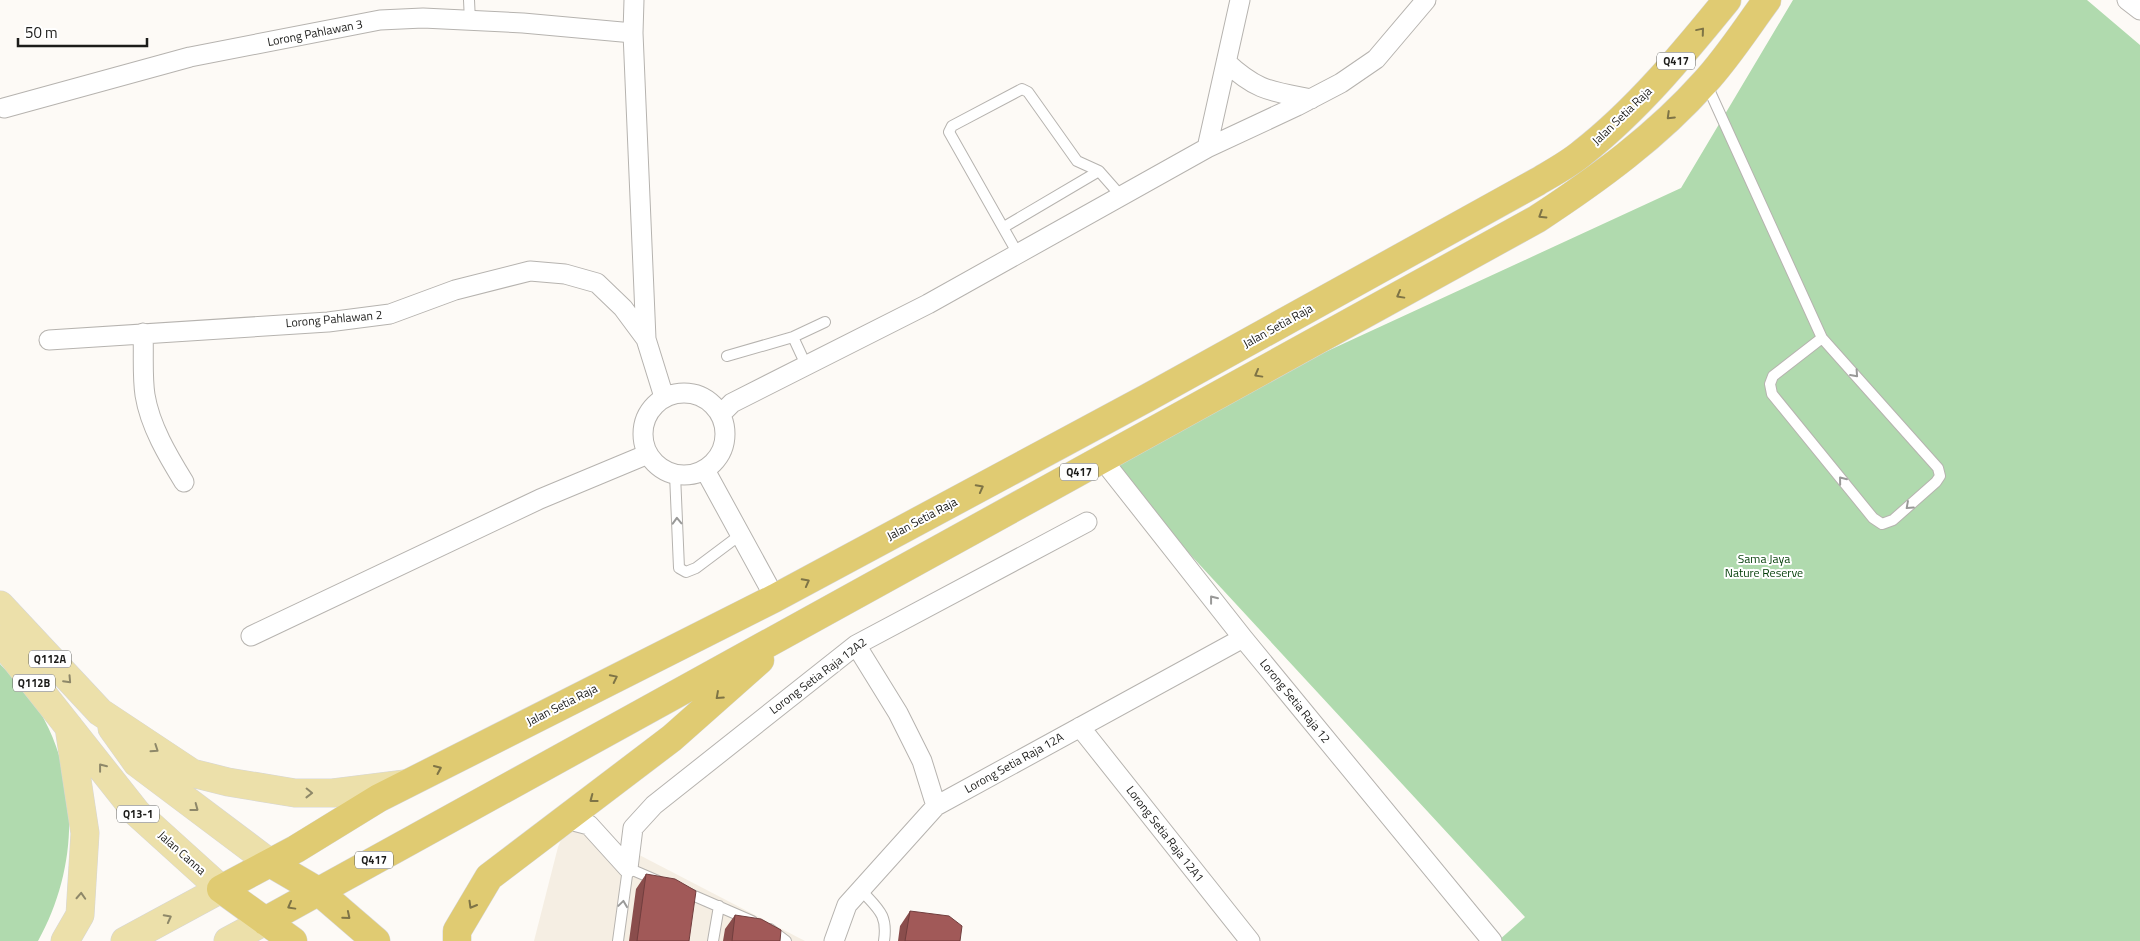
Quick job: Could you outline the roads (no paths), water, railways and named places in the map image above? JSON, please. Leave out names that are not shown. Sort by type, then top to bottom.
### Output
[{"type":"highway","name":"Jalan Setia Raja","points":[[270,863],[407,784],[457,760],[557,706],[775,598],[1456,229],[1581,154],[1622,119],[1674,63],[1727,0]]},
{"type":"highway","name":"Q417","points":[[265,920],[1537,219],[1597,180],[1645,140],[1705,82],[1767,0]]},
{"type":"highway","points":[[1622,119],[1643,115],[1682,81],[1693,79],[1705,82]]},
{"type":"highway","points":[[457,941],[457,931],[490,876],[672,738],[794,629]]},
{"type":"highway","points":[[270,863],[318,891],[376,941]]},
{"type":"highway","name":"Q417","points":[[221,889],[270,863]]},
{"type":"highway","name":"Jalan Canna","points":[[221,889],[293,941]]},
{"type":"main road","name":"Q112A","points":[[0,605],[100,712]]},
{"type":"main road","name":"Q112B","points":[[0,640],[69,726]]},
{"type":"main road","points":[[100,712],[192,773],[228,782],[295,792],[333,793],[407,784]]},
{"type":"main road","points":[[100,712],[137,763],[270,863]]},
{"type":"main road","points":[[65,941],[80,915],[84,832],[69,726]]},
{"type":"main road","name":"Jalan Canna","points":[[69,726],[137,813],[221,889]]},
{"type":"main road","points":[[125,941],[221,889]]},
{"type":"main road","points":[[228,941],[265,920]]},
{"type":"street","points":[[634,0],[633,34],[646,339],[664,397]]},
{"type":"street","points":[[1207,148],[1240,0]]},
{"type":"street","points":[[721,414],[732,403],[928,304],[1207,148],[1341,83],[1376,59],[1426,0]]},
{"type":"street","points":[[2127,0],[2140,10]]},
{"type":"street","name":"Lorong Pahlawan 3","points":[[4,108],[190,57],[380,20],[423,18],[633,34]]},
{"type":"street","points":[[1226,62],[1241,76],[1262,89],[1311,99]]},
{"type":"street","name":"Lorong Pahlawan 2","points":[[49,340],[328,322],[390,314],[455,290],[530,271],[565,274],[597,283],[624,308],[646,339]]},
{"type":"street","points":[[143,333],[144,393],[148,408],[168,455],[184,482]]},
{"type":"street","points":[[685,392],[706,398],[721,414],[726,435],[720,455],[705,470],[690,474],[675,474],[664,470],[648,454],[642,433],[648,412],[664,397],[685,392]]},
{"type":"street","points":[[251,636],[540,499],[648,454]]},
{"type":"street","name":"Lorong Setia Raja 12","points":[[1102,459],[1243,638],[1492,941]]},
{"type":"street","points":[[705,470],[775,598]]},
{"type":"street","name":"Lorong Setia Raja 12A2","points":[[628,868],[633,828],[654,804],[856,645],[1086,522]]},
{"type":"street","name":"Lorong Setia Raja 12A","points":[[834,941],[847,905],[936,806],[1243,638]]},
{"type":"street","points":[[856,645],[898,713],[922,761],[936,806]]},
{"type":"street","name":"Lorong Setia Raja 12A1","points":[[1080,726],[1250,941]]},
{"type":"street","points":[[566,819],[589,825],[628,868]]},
{"type":"lane","points":[[470,0],[470,21]]},
{"type":"lane","points":[[1705,82],[1822,338],[1938,468],[1940,476],[1936,482],[1893,520],[1882,524],[1872,518],[1772,394],[1770,384],[1773,376],[1822,338]]},
{"type":"lane","points":[[1018,254],[949,132],[952,126],[1022,89],[1028,92],[1077,161],[1099,171],[1121,196]]},
{"type":"lane","points":[[1004,227],[1099,171]]},
{"type":"lane","points":[[727,356],[793,337],[825,322]]},
{"type":"lane","points":[[793,337],[806,365]]},
{"type":"lane","points":[[675,474],[679,568],[686,572],[696,568],[740,535]]},
{"type":"lane","points":[[618,941],[628,868],[776,932],[786,941]]},
{"type":"lane","points":[[861,890],[883,914],[886,922],[884,941]]},
{"type":"lane","points":[[713,941],[719,906]]},
{"type":"park label","name":"Sama Jaya Nature Reserve","points":[[1764,566]]}]
